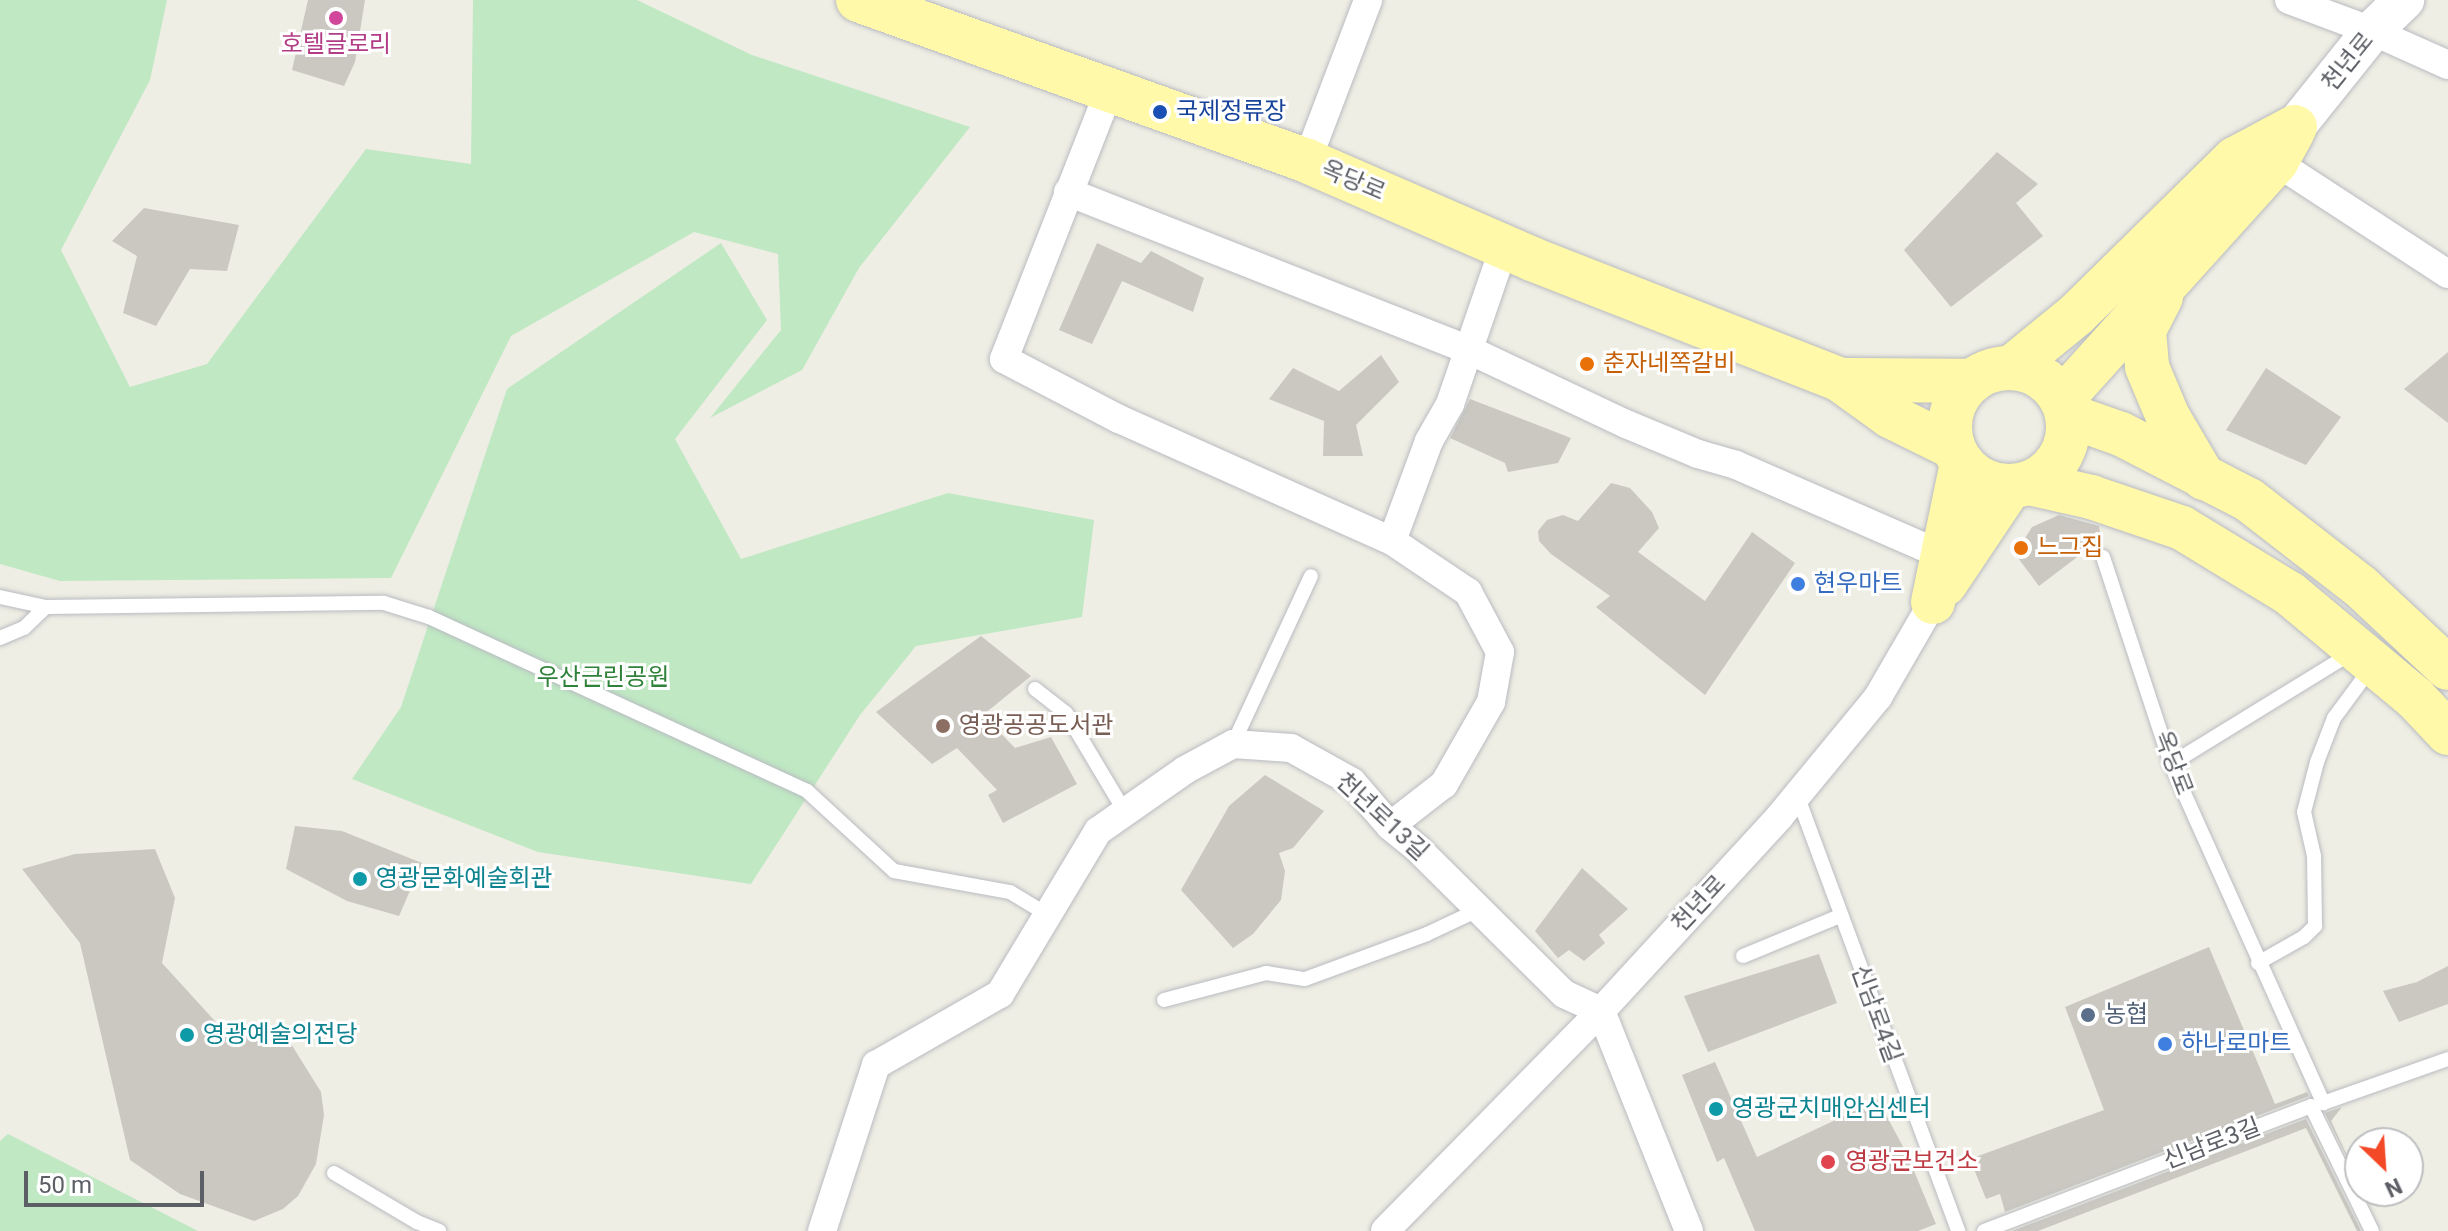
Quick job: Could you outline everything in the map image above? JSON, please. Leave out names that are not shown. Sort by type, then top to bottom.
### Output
[{"type":"main road","name":"옥당로","points":[[858,0],[1307,161],[1504,247],[1840,380]]},
{"type":"main road","name":"천년로","points":[[2286,145],[2372,31],[2404,0]]},
{"type":"main road","points":[[1933,602],[2020,485],[2044,475],[2061,456],[2068,432],[2065,407],[2286,145]]},
{"type":"main road","points":[[1933,602],[1958,455],[1950,429],[1952,411],[1992,374],[2077,314],[2235,159],[2286,145]]},
{"type":"main road","points":[[2167,284],[2144,331],[2147,367],[2168,417],[2205,478]]},
{"type":"main road","points":[[1840,380],[1992,374],[2041,377],[2065,407],[2249,500],[2348,576],[2448,668]]},
{"type":"main road","points":[[1840,380],[1890,416],[1958,455],[1992,484],[2020,485],[2091,497],[2182,528],[2289,593],[2415,698],[2448,733]]},
{"type":"street","points":[[1307,161],[1368,0]]},
{"type":"street","points":[[2289,0],[2372,31],[2448,65]]},
{"type":"street","points":[[1109,91],[1004,359],[1074,392],[1119,419],[1392,541],[1468,592],[1500,652],[1491,702],[1444,784],[1390,826]]},
{"type":"street","points":[[2286,145],[2448,274]]},
{"type":"street","points":[[1068,192],[1467,349],[1626,424],[1698,454],[1736,465],[1942,555]]},
{"type":"street","points":[[1392,541],[1429,441],[1450,404],[1504,247]]},
{"type":"street","name":"천년로","points":[[1601,1011],[1797,795],[1878,697],[1933,602]]},
{"type":"street","points":[[822,1231],[876,1065],[1000,994],[1098,831],[1185,770],[1233,744]]},
{"type":"street","name":"천년로13길","points":[[1233,744],[1291,748],[1352,782],[1390,826],[1564,994],[1601,1011]]},
{"type":"street","points":[[1385,1231],[1601,1011],[1689,1231]]},
{"type":"lane","name":"옥당로","points":[[2103,557],[2171,764],[2317,1105]]},
{"type":"lane","points":[[1233,744],[1311,576]]},
{"type":"lane","points":[[0,597],[46,607],[384,603],[429,617],[807,791],[894,871],[1010,892],[1048,915]]},
{"type":"lane","points":[[0,638],[24,628],[46,607]]},
{"type":"lane","points":[[2171,764],[2366,657]]},
{"type":"lane","points":[[2258,963],[2304,937],[2315,926],[2314,856],[2304,812],[2317,762],[2334,718],[2366,657]]},
{"type":"lane","points":[[1035,689],[1066,713],[1125,812]]},
{"type":"lane","name":"신남로4길","points":[[1797,795],[1817,841],[1840,916],[1958,1231]]},
{"type":"lane","points":[[1164,1000],[1266,973],[1305,979],[1427,934],[1478,910]]},
{"type":"lane","points":[[1743,956],[1840,916]]},
{"type":"lane","points":[[2372,1231],[2317,1105],[2448,1059]]},
{"type":"lane","name":"신남로3길","points":[[1984,1231],[2317,1105]]},
{"type":"lane","points":[[334,1173],[417,1222],[439,1231]]},
{"type":"green space","points":[[0,0],[167,0],[150,80],[61,250],[130,387],[207,364],[366,149],[471,164],[473,0],[637,0],[752,55],[970,127],[859,268],[802,370],[710,418],[781,330],[778,254],[694,232],[511,336],[391,578],[60,581],[0,564]]},
{"type":"green space","name":"우산근린공원","points":[[721,243],[767,320],[675,439],[741,559],[948,493],[1094,520],[1082,617],[916,646],[860,715],[751,884],[538,852],[352,779],[401,707],[507,389]]},
{"type":"green space","points":[[8,1134],[198,1231],[0,1231],[0,1141]]},
{"type":"building","points":[[308,0],[365,0],[355,62],[344,86],[292,70]]},
{"type":"building","points":[[1997,152],[2038,184],[2016,203],[2043,236],[1951,307],[1904,250]]},
{"type":"building","points":[[144,208],[239,225],[227,271],[190,269],[156,326],[123,313],[137,256],[112,241]]},
{"type":"building","points":[[1097,243],[1141,263],[1151,251],[1204,278],[1193,312],[1122,281],[1092,344],[1059,330]]},
{"type":"building","points":[[2448,352],[2448,423],[2404,389]]},
{"type":"building","points":[[1381,355],[1399,382],[1356,425],[1363,456],[1323,456],[1324,421],[1269,399],[1293,368],[1339,391]]},
{"type":"building","points":[[2266,368],[2341,417],[2306,465],[2226,430]]},
{"type":"building","points":[[1470,399],[1571,438],[1558,463],[1508,472],[1505,463],[1450,438]]},
{"type":"building","points":[[1611,483],[1630,488],[1652,512],[1659,528],[1638,552],[1705,601],[1752,532],[1795,563],[1705,695],[1596,607],[1610,596],[1551,554],[1539,541],[1538,531],[1547,520],[1563,515],[1578,521]]},
{"type":"building","points":[[2059,515],[2099,526],[2101,539],[2039,586],[2015,554],[2032,527]]},
{"type":"building","name":"영광공공도서관","points":[[981,636],[1031,676],[983,715],[1015,748],[1051,737],[1077,784],[1003,823],[988,795],[997,790],[957,748],[932,764],[876,712]]},
{"type":"building","points":[[1265,775],[1324,811],[1293,848],[1279,853],[1285,871],[1281,900],[1253,934],[1233,948],[1181,890],[1229,806]]},
{"type":"building","name":"영광문화예술회관","points":[[295,826],[342,831],[422,863],[399,916],[347,901],[286,869]]},
{"type":"building","name":"영광예술의전당","points":[[155,849],[175,898],[162,963],[224,1031],[250,1029],[288,1039],[321,1092],[324,1115],[316,1164],[298,1196],[283,1209],[254,1221],[180,1194],[130,1160],[80,943],[22,869],[75,854]]},
{"type":"building","points":[[1582,868],[1628,909],[1599,935],[1605,943],[1584,961],[1569,950],[1558,958],[1535,931]]},
{"type":"building","name":"하나로마트","points":[[2209,947],[2275,1104],[2307,1092],[2309,1096],[2005,1212],[2000,1194],[1986,1199],[1970,1159],[2104,1110],[2065,1007]]},
{"type":"building","points":[[1819,954],[1837,1003],[1708,1052],[1684,996]]},
{"type":"building","points":[[2448,966],[2448,1004],[2399,1022],[2383,991],[2417,982]]},
{"type":"building","name":"영광군보건소","points":[[1715,1062],[1757,1157],[1878,1100],[1907,1154],[1936,1224],[1918,1231],[1755,1231],[1724,1158],[1717,1162],[1682,1075]]},
{"type":"building","points":[[2342,1107],[2331,1121],[2344,1152],[2325,1113]]},
{"type":"building","points":[[2306,1119],[2344,1196],[2344,1205],[2306,1128],[2038,1231],[2012,1231]]},
{"type":"building","points":[[2345,1207],[2349,1207],[2361,1231],[2357,1231]]},
{"type":"place","name":"호텔글로리","points":[[336,18]]},
{"type":"place","name":"국제정류장","points":[[1160,112]]},
{"type":"place","name":"춘자네쪽갈비","points":[[1587,364]]},
{"type":"place","name":"느그집","points":[[2021,548]]},
{"type":"place","name":"현우마트","points":[[1798,584]]},
{"type":"place","name":"영광공공도서관","points":[[943,726]]},
{"type":"place","name":"영광문화예술회관","points":[[360,879]]},
{"type":"place","name":"농협","points":[[2088,1015]]},
{"type":"place","name":"영광예술의전당","points":[[187,1035]]},
{"type":"place","name":"하나로마트","points":[[2165,1044]]},
{"type":"place","name":"영광군치매안심센터","points":[[1716,1109]]},
{"type":"place","name":"영광군보건소","points":[[1828,1162]]}]
